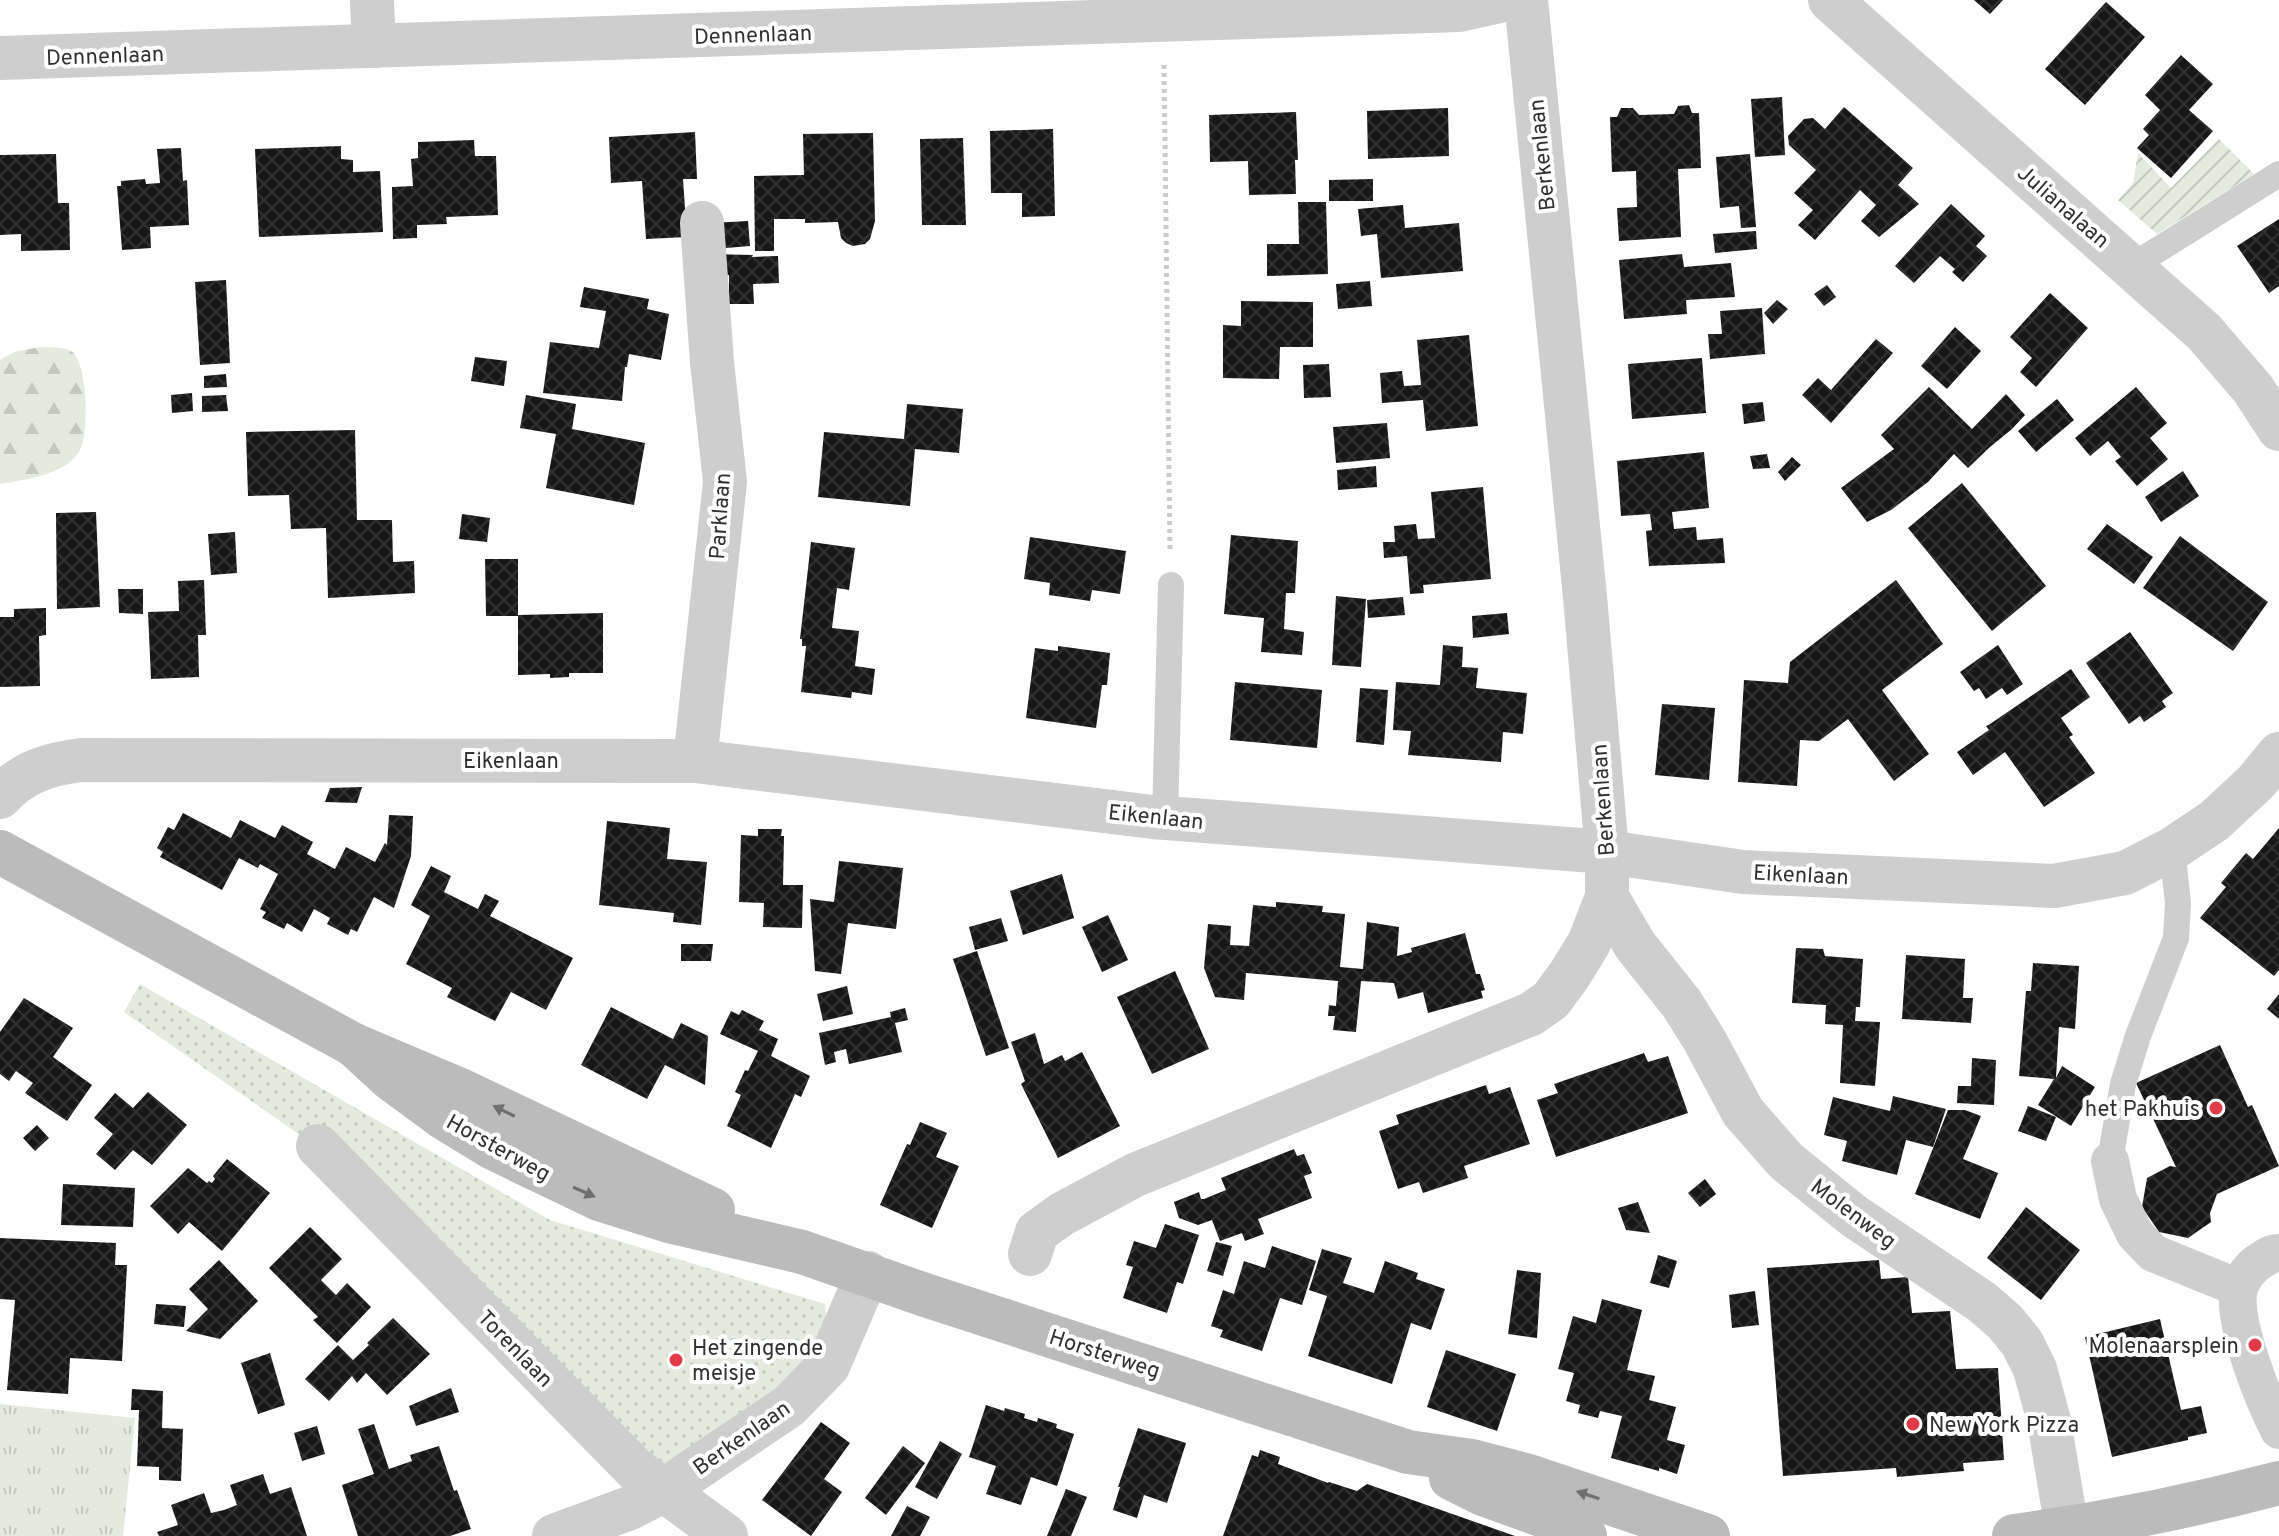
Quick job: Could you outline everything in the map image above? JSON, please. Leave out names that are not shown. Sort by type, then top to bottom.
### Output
[{"type":"main road","name":"Horsterweg","points":[[0,852],[354,1045],[391,1079],[444,1118],[493,1148],[599,1199],[669,1221],[802,1252],[1408,1452],[1472,1461],[1529,1476],[1708,1536]]},
{"type":"main road","name":"Horsterweg","points":[[1408,1452],[1483,1494],[1555,1520],[1585,1536]]},
{"type":"main road","points":[[2014,1536],[2067,1529],[2279,1483]]},
{"type":"street","points":[[372,0],[374,46]]},
{"type":"street","name":"Dennenlaan","points":[[0,58],[1459,10],[1504,0]]},
{"type":"street","name":"Berkenlaan","points":[[1030,1254],[1037,1232],[1062,1214],[1135,1175],[1531,1014],[1551,1000],[1589,943],[1607,897],[1607,852],[1526,0]]},
{"type":"street","name":"Julianalaan","points":[[1830,0],[2204,332],[2253,389],[2279,429]]},
{"type":"street","name":"Parklaan","points":[[695,761],[725,482],[702,223]]},
{"type":"street","name":"Eikenlaan","points":[[0,797],[26,774],[53,764],[81,760],[695,761],[1165,818],[1607,852],[1743,872],[2054,886],[2125,873],[2172,849],[2214,821],[2256,782],[2279,754]]},
{"type":"street","name":"Molenweg","points":[[1607,897],[1635,945],[1682,1004],[1743,1112],[1786,1161],[1854,1216],[1982,1302],[2005,1322],[2022,1343],[2035,1369],[2049,1421],[2067,1529]]},
{"type":"street","name":"Torenlaan","points":[[318,1146],[635,1469],[726,1536]]},
{"type":"street","points":[[2110,1161],[2118,1199],[2135,1234],[2153,1253],[2239,1288]]},
{"type":"street","points":[[2279,1253],[2271,1253],[2250,1267],[2239,1288],[2240,1319],[2252,1364],[2261,1393],[2279,1430]]},
{"type":"street","name":"Berkenlaan","points":[[554,1536],[630,1508],[663,1491],[789,1406],[828,1366],[868,1273]]},
{"type":"lane","points":[[2132,266],[2279,174]]},
{"type":"lane","points":[[1165,818],[1171,585]]},
{"type":"lane","points":[[2110,1161],[2123,1084],[2176,938],[2178,903],[2172,849]]},
{"type":"path","points":[[1164,20],[1171,585]]},
{"type":"green space","points":[[2219,139],[2254,174],[2157,234],[2118,200],[2133,183],[2138,153],[2171,188]]},
{"type":"green space","points":[[40,347],[68,349],[77,358],[86,399],[83,443],[73,460],[54,471],[0,484],[0,360],[14,352]]},
{"type":"green space","points":[[140,984],[550,1220],[825,1304],[828,1331],[817,1360],[663,1467],[317,1125],[300,1135],[124,1012]]},
{"type":"green space","points":[[0,1404],[135,1418],[123,1536],[0,1536]]},
{"type":"building","points":[[1974,0],[2003,0],[1990,14]]},
{"type":"building","points":[[2106,2],[2145,37],[2085,105],[2045,69]]},
{"type":"building","points":[[2181,55],[2213,84],[2189,110],[2213,131],[2171,178],[2137,148],[2149,135],[2143,129],[2160,110],[2145,95]]},
{"type":"building","points":[[1782,97],[1785,155],[1755,157],[1751,99]]},
{"type":"building","points":[[1689,105],[1692,113],[1699,113],[1701,168],[1678,169],[1681,237],[1619,241],[1617,208],[1637,207],[1636,171],[1612,172],[1610,117],[1617,117],[1621,108],[1633,108],[1639,115],[1674,114],[1678,106]]},
{"type":"building","points":[[1844,107],[1913,168],[1898,185],[1919,204],[1879,237],[1861,221],[1876,205],[1860,190],[1815,240],[1798,225],[1813,210],[1794,193],[1816,170],[1789,145],[1788,136],[1804,119],[1813,118],[1825,129]]},
{"type":"building","points":[[1448,108],[1449,156],[1368,159],[1367,111]]},
{"type":"building","points":[[1296,112],[1296,194],[1249,195],[1248,161],[1210,162],[1209,115]]},
{"type":"building","points":[[1053,129],[1055,216],[1022,217],[1022,193],[991,193],[990,131]]},
{"type":"building","points":[[695,132],[697,179],[683,179],[687,237],[646,239],[642,181],[611,183],[609,137]]},
{"type":"building","points":[[873,133],[875,221],[870,239],[865,244],[853,246],[846,243],[841,238],[838,222],[805,223],[805,219],[774,219],[774,251],[755,251],[754,176],[804,175],[803,134]]},
{"type":"building","points":[[963,138],[966,225],[922,225],[920,139]]},
{"type":"building","points":[[474,140],[475,156],[496,156],[498,215],[446,217],[447,224],[417,225],[417,238],[393,239],[392,187],[413,186],[411,159],[418,158],[418,142]]},
{"type":"building","points":[[341,146],[341,159],[353,160],[353,172],[380,171],[383,232],[259,237],[255,149]]},
{"type":"building","points":[[181,148],[183,181],[187,180],[189,225],[150,227],[151,248],[122,250],[117,186],[121,186],[121,181],[145,179],[146,184],[160,183],[157,149]]},
{"type":"building","points":[[56,154],[58,203],[69,203],[70,250],[21,251],[21,234],[0,235],[0,155]]},
{"type":"building","points":[[1750,154],[1756,227],[1741,228],[1739,206],[1720,208],[1716,157]]},
{"type":"building","points":[[1373,179],[1373,201],[1329,201],[1329,180]]},
{"type":"building","points":[[1298,202],[1326,202],[1328,274],[1267,276],[1267,244],[1299,244]]},
{"type":"building","points":[[1951,204],[1985,236],[1976,246],[1987,256],[1963,282],[1952,272],[1955,269],[1940,256],[1914,283],[1895,266]]},
{"type":"building","points":[[1403,205],[1405,228],[1459,223],[1463,271],[1381,278],[1377,234],[1361,236],[1358,209]]},
{"type":"building","points":[[2279,219],[2279,286],[2269,293],[2237,246]]},
{"type":"building","points":[[748,221],[750,246],[714,249],[711,223]]},
{"type":"building","points":[[1756,231],[1757,249],[1715,253],[1713,234]]},
{"type":"building","points":[[709,254],[778,256],[779,283],[753,284],[754,304],[729,304],[729,275],[709,275]]},
{"type":"building","points":[[1682,254],[1684,267],[1731,263],[1735,297],[1686,300],[1687,314],[1624,319],[1619,260]]},
{"type":"building","points":[[226,280],[230,363],[200,365],[195,282]]},
{"type":"building","points":[[1370,281],[1372,306],[1338,309],[1336,284]]},
{"type":"building","points":[[1827,285],[1836,297],[1824,306],[1814,294]]},
{"type":"building","points":[[584,287],[649,299],[647,309],[669,314],[661,360],[629,354],[622,401],[543,393],[550,342],[599,348],[606,311],[580,307]]},
{"type":"building","points":[[2050,293],[2088,328],[2036,387],[2020,372],[2032,358],[2010,337]]},
{"type":"building","points":[[1777,300],[1788,309],[1773,324],[1764,313]]},
{"type":"building","points":[[1241,301],[1313,302],[1313,347],[1280,347],[1279,379],[1223,378],[1223,325],[1241,326]]},
{"type":"building","points":[[1762,308],[1765,354],[1710,359],[1708,334],[1722,334],[1720,311]]},
{"type":"building","points":[[1955,327],[1981,351],[1947,389],[1921,366]]},
{"type":"building","points":[[1469,335],[1478,426],[1426,431],[1423,400],[1382,403],[1380,373],[1402,371],[1404,386],[1421,385],[1417,340]]},
{"type":"building","points":[[1876,339],[1893,353],[1831,423],[1802,395],[1818,378],[1831,390]]},
{"type":"building","points":[[475,357],[507,361],[504,386],[471,381]]},
{"type":"building","points":[[1702,358],[1706,413],[1632,419],[1628,364]]},
{"type":"building","points":[[1329,364],[1331,397],[1304,398],[1303,365]]},
{"type":"building","points":[[226,374],[227,387],[204,388],[204,376]]},
{"type":"building","points":[[1929,387],[1972,429],[2006,394],[2025,415],[1968,468],[1954,454],[1928,482],[1891,510],[1867,522],[1841,488],[1894,449],[1881,435]]},
{"type":"building","points":[[2136,387],[2167,423],[2150,438],[2168,459],[2137,486],[2115,461],[2121,457],[2108,441],[2090,456],[2075,438]]},
{"type":"building","points":[[192,393],[193,411],[172,413],[171,395]]},
{"type":"building","points":[[226,395],[228,411],[202,412],[202,396]]},
{"type":"building","points":[[526,395],[576,404],[572,429],[645,443],[634,505],[546,488],[556,434],[520,428]]},
{"type":"building","points":[[2057,399],[2074,420],[2036,452],[2018,431]]},
{"type":"building","points":[[1763,402],[1765,421],[1744,424],[1742,404]]},
{"type":"building","points":[[907,404],[963,409],[959,453],[915,449],[910,506],[818,497],[824,432],[904,439]]},
{"type":"building","points":[[1387,423],[1390,458],[1336,463],[1333,427]]},
{"type":"building","points":[[355,430],[357,520],[392,520],[393,562],[414,561],[415,593],[328,598],[326,528],[291,529],[289,495],[248,496],[246,432]]},
{"type":"building","points":[[1704,452],[1709,508],[1672,512],[1674,529],[1696,527],[1697,540],[1723,538],[1725,563],[1649,566],[1646,531],[1652,530],[1650,514],[1621,516],[1617,461]]},
{"type":"building","points":[[1767,454],[1770,468],[1753,469],[1750,456]]},
{"type":"building","points":[[1792,457],[1801,465],[1785,481],[1778,472]]},
{"type":"building","points":[[1376,466],[1377,487],[1338,490],[1337,470]]},
{"type":"building","points":[[2183,471],[2199,496],[2161,522],[2145,497]]},
{"type":"building","points":[[1962,483],[2046,586],[1992,631],[1908,528]]},
{"type":"building","points":[[1483,487],[1491,579],[1423,585],[1424,593],[1410,594],[1407,556],[1384,558],[1383,542],[1395,542],[1394,526],[1416,524],[1418,539],[1435,538],[1431,492]]},
{"type":"building","points":[[96,512],[100,607],[57,609],[56,513]]},
{"type":"building","points":[[462,514],[490,518],[487,542],[459,539]]},
{"type":"building","points":[[2107,524],[2153,557],[2134,584],[2087,549]]},
{"type":"building","points":[[235,532],[237,573],[211,575],[208,534]]},
{"type":"building","points":[[1231,535],[1298,541],[1295,593],[1286,593],[1284,629],[1304,632],[1302,655],[1261,652],[1264,618],[1224,614]]},
{"type":"building","points":[[2180,536],[2268,602],[2233,651],[2143,588]]},
{"type":"building","points":[[1030,537],[1126,551],[1120,594],[1092,590],[1090,601],[1049,595],[1050,583],[1024,579]]},
{"type":"building","points":[[811,542],[855,548],[849,590],[837,588],[832,628],[859,631],[855,666],[875,669],[872,695],[852,692],[851,698],[801,692],[806,646],[802,646],[800,639]]},
{"type":"building","points":[[485,559],[518,559],[518,616],[486,616]]},
{"type":"building","points":[[204,580],[206,635],[198,635],[199,677],[151,679],[148,612],[179,611],[178,581]]},
{"type":"building","points":[[1896,580],[1943,644],[1882,690],[1929,754],[1894,781],[1848,719],[1819,741],[1800,740],[1797,786],[1738,782],[1744,680],[1788,683],[1790,662]]},
{"type":"building","points":[[118,589],[143,589],[143,614],[119,613]]},
{"type":"building","points":[[1336,596],[1366,599],[1361,667],[1332,665]]},
{"type":"building","points":[[1403,597],[1405,615],[1368,618],[1367,600]]},
{"type":"building","points":[[46,608],[46,635],[39,636],[40,686],[0,687],[0,617],[14,617],[14,609]]},
{"type":"building","points":[[603,613],[603,673],[569,673],[569,677],[550,678],[550,674],[518,675],[518,615]]},
{"type":"building","points":[[1507,613],[1509,634],[1473,638],[1472,616]]},
{"type":"building","points":[[2130,632],[2173,693],[2162,701],[2166,707],[2144,722],[2140,716],[2129,724],[2086,663]]},
{"type":"building","points":[[1443,645],[1463,647],[1462,667],[1478,668],[1476,688],[1527,693],[1523,734],[1503,732],[1501,762],[1408,755],[1411,731],[1393,730],[1396,682],[1440,685]]},
{"type":"building","points":[[1998,645],[2023,684],[2007,695],[2002,688],[1986,699],[1979,688],[1974,691],[1960,672]]},
{"type":"building","points":[[1058,646],[1110,653],[1107,685],[1102,685],[1096,728],[1026,718],[1035,648],[1058,651]]},
{"type":"building","points":[[2071,669],[2090,697],[2061,718],[2073,735],[2069,737],[2095,773],[2044,807],[2005,752],[1973,775],[1957,752],[1989,730],[1986,726]]},
{"type":"building","points":[[1235,682],[1322,690],[1317,748],[1230,740]]},
{"type":"building","points":[[1360,688],[1388,690],[1384,745],[1356,742]]},
{"type":"building","points":[[1662,704],[1715,708],[1709,780],[1655,775]]},
{"type":"building","points":[[362,787],[357,803],[325,802],[330,788]]},
{"type":"building","points":[[183,813],[231,838],[240,820],[275,838],[282,825],[313,842],[307,854],[335,869],[346,847],[375,862],[385,843],[387,845],[389,815],[413,816],[411,856],[394,908],[374,897],[357,932],[351,929],[348,935],[327,924],[330,918],[314,909],[302,932],[287,923],[284,929],[262,918],[266,912],[260,909],[278,874],[260,864],[258,868],[239,858],[222,890],[160,857],[163,852],[157,848],[168,827],[174,830]]},
{"type":"building","points":[[607,821],[670,828],[667,859],[707,862],[701,925],[673,922],[674,913],[599,905]]},
{"type":"building","points":[[2279,828],[2279,970],[2274,976],[2200,918],[2226,887],[2221,883],[2246,853],[2253,859]]},
{"type":"building","points":[[758,829],[782,829],[783,885],[803,885],[802,928],[763,927],[764,903],[739,902],[741,835],[758,836]]},
{"type":"building","points":[[839,861],[903,868],[896,929],[848,923],[841,974],[815,971],[810,899],[834,902]]},
{"type":"building","points":[[431,866],[451,876],[444,892],[478,909],[485,894],[499,901],[490,916],[573,958],[546,1010],[511,992],[495,1021],[447,997],[452,988],[406,964],[430,916],[411,905]]},
{"type":"building","points":[[1062,874],[1074,918],[1023,935],[1010,891]]},
{"type":"building","points":[[1276,902],[1323,906],[1322,912],[1345,914],[1340,967],[1363,969],[1367,922],[1399,927],[1397,956],[1412,952],[1411,948],[1465,933],[1476,974],[1480,974],[1485,990],[1481,991],[1483,998],[1428,1013],[1423,992],[1398,999],[1394,983],[1361,981],[1356,1032],[1333,1030],[1335,1016],[1328,1016],[1329,1005],[1336,1006],[1338,981],[1246,973],[1244,1000],[1215,997],[1204,968],[1208,924],[1231,926],[1230,945],[1249,946],[1253,905],[1276,907]]},
{"type":"building","points":[[1108,915],[1128,960],[1102,972],[1082,927]]},
{"type":"building","points":[[1001,918],[1008,941],[975,950],[969,927]]},
{"type":"building","points":[[681,944],[713,944],[711,961],[681,961]]},
{"type":"building","points":[[1796,948],[1823,949],[1825,956],[1863,959],[1860,1007],[1856,1007],[1855,1021],[1880,1022],[1875,1086],[1840,1083],[1843,1025],[1825,1024],[1826,1005],[1792,1003]]},
{"type":"building","points":[[977,951],[1009,1048],[986,1056],[953,959]]},
{"type":"building","points":[[1906,955],[1965,959],[1963,998],[1973,998],[1971,1023],[1902,1019]]},
{"type":"building","points":[[2033,963],[2079,966],[2075,1029],[2059,1027],[2056,1078],[2062,1066],[2095,1087],[2071,1126],[2038,1105],[2054,1079],[2019,1076],[2026,991],[2031,991]]},
{"type":"building","points":[[1175,971],[1209,1049],[1152,1074],[1117,997]]},
{"type":"building","points":[[847,986],[853,1014],[823,1021],[817,994]]},
{"type":"building","points":[[2279,994],[2279,1019],[2267,1009]]},
{"type":"building","points":[[24,998],[73,1028],[53,1057],[92,1085],[67,1121],[25,1093],[33,1083],[16,1071],[9,1081],[0,1074],[0,1032]]},
{"type":"building","points":[[611,1007],[673,1039],[681,1023],[708,1036],[705,1085],[665,1065],[647,1099],[581,1065]]},
{"type":"building","points":[[905,1008],[908,1020],[895,1023],[902,1052],[849,1064],[846,1049],[834,1052],[836,1062],[825,1065],[819,1033],[891,1017],[890,1012]]},
{"type":"building","points":[[742,1010],[764,1021],[759,1030],[778,1039],[771,1056],[810,1076],[801,1097],[795,1094],[771,1148],[727,1126],[741,1095],[735,1092],[758,1051],[720,1034],[731,1011],[739,1015]]},
{"type":"building","points":[[1035,1033],[1044,1064],[1062,1055],[1065,1061],[1082,1052],[1120,1126],[1058,1158],[1021,1084],[1025,1081],[1011,1042]]},
{"type":"building","points":[[2220,1045],[2248,1107],[2252,1105],[2279,1166],[2217,1194],[2210,1213],[2211,1222],[2188,1238],[2159,1232],[2142,1207],[2147,1178],[2170,1166],[2176,1167],[2136,1083]]},
{"type":"building","points":[[1644,1053],[1648,1062],[1668,1056],[1688,1113],[1556,1157],[1537,1100],[1558,1093],[1554,1084]]},
{"type":"building","points":[[1972,1058],[1996,1060],[1994,1105],[1957,1103],[1958,1086],[1971,1086]]},
{"type":"building","points":[[1486,1085],[1489,1094],[1510,1087],[1530,1144],[1464,1166],[1468,1178],[1423,1193],[1419,1182],[1398,1189],[1379,1131],[1399,1124],[1396,1115]]},
{"type":"building","points":[[148,1092],[187,1125],[152,1165],[133,1150],[115,1170],[96,1154],[113,1134],[94,1118],[115,1093],[133,1108]]},
{"type":"building","points":[[1893,1096],[1946,1109],[1933,1147],[1906,1140],[1897,1175],[1842,1161],[1847,1141],[1824,1135],[1833,1097],[1890,1111]]},
{"type":"building","points":[[2028,1106],[2056,1117],[2046,1141],[2018,1131]]},
{"type":"building","points":[[1948,1110],[1965,1110],[1981,1116],[1963,1159],[1998,1173],[1980,1219],[1915,1194]]},
{"type":"building","points":[[920,1122],[947,1133],[936,1157],[959,1166],[932,1228],[880,1205]]},
{"type":"building","points":[[37,1125],[49,1138],[35,1151],[23,1138]]},
{"type":"building","points":[[1294,1149],[1297,1156],[1304,1154],[1312,1173],[1304,1176],[1312,1198],[1258,1219],[1264,1234],[1245,1241],[1242,1233],[1220,1241],[1212,1220],[1198,1225],[1179,1218],[1174,1202],[1199,1192],[1201,1199],[1204,1199],[1226,1190],[1221,1178]]},
{"type":"building","points":[[227,1159],[270,1193],[222,1251],[189,1222],[178,1234],[150,1206],[188,1168],[207,1183],[212,1183],[215,1179],[213,1176]]},
{"type":"building","points":[[1705,1179],[1716,1194],[1700,1207],[1688,1193]]},
{"type":"building","points":[[63,1184],[135,1188],[133,1227],[61,1225]]},
{"type":"building","points":[[1638,1202],[1650,1233],[1626,1230],[1618,1208]]},
{"type":"building","points":[[2026,1207],[2080,1250],[2041,1300],[1987,1258]]},
{"type":"building","points":[[1165,1224],[1199,1235],[1183,1284],[1177,1282],[1167,1313],[1123,1298],[1133,1267],[1126,1265],[1134,1241],[1156,1248]]},
{"type":"building","points":[[310,1227],[342,1259],[321,1280],[336,1295],[347,1283],[371,1307],[337,1343],[313,1320],[318,1317],[269,1268]]},
{"type":"building","points":[[0,1238],[116,1243],[115,1265],[127,1265],[122,1361],[70,1358],[68,1394],[7,1390],[15,1300],[0,1299]]},
{"type":"building","points":[[1216,1242],[1232,1246],[1223,1276],[1207,1271]]},
{"type":"building","points":[[1272,1246],[1316,1261],[1302,1305],[1280,1298],[1262,1351],[1220,1337],[1223,1330],[1211,1326],[1223,1290],[1234,1294],[1244,1261],[1265,1268]]},
{"type":"building","points":[[1322,1249],[1352,1258],[1343,1283],[1374,1293],[1385,1261],[1418,1273],[1416,1279],[1445,1289],[1431,1330],[1411,1323],[1392,1384],[1308,1356],[1327,1296],[1309,1290]]},
{"type":"building","points":[[1658,1255],[1677,1261],[1669,1288],[1650,1283]]},
{"type":"building","points":[[219,1260],[258,1301],[220,1339],[186,1331],[208,1309],[189,1289]]},
{"type":"building","points":[[1879,1260],[1881,1279],[1908,1277],[1912,1313],[1950,1311],[1956,1369],[1998,1368],[2004,1460],[1963,1463],[1964,1471],[1897,1477],[1896,1468],[1783,1476],[1767,1268]]},
{"type":"building","points":[[1517,1270],[1541,1273],[1537,1338],[1508,1334]]},
{"type":"building","points":[[1755,1291],[1759,1325],[1732,1328],[1729,1295]]},
{"type":"building","points":[[1602,1299],[1642,1310],[1627,1370],[1655,1376],[1649,1400],[1676,1407],[1667,1440],[1685,1445],[1677,1474],[1611,1458],[1622,1416],[1600,1411],[1598,1418],[1578,1413],[1580,1405],[1566,1401],[1574,1373],[1558,1369],[1573,1316],[1596,1323]]},
{"type":"building","points":[[156,1304],[186,1306],[184,1327],[154,1324]]},
{"type":"building","points":[[393,1318],[430,1354],[387,1395],[366,1373],[357,1383],[352,1376],[329,1401],[305,1379],[338,1345],[353,1360]]},
{"type":"building","points":[[2160,1319],[2181,1410],[2201,1406],[2207,1433],[2112,1457],[2085,1337]]},
{"type":"building","points":[[1446,1350],[1516,1374],[1497,1431],[1427,1407]]},
{"type":"building","points":[[270,1353],[285,1405],[258,1414],[241,1363]]},
{"type":"building","points":[[451,1388],[459,1412],[416,1426],[409,1406]]},
{"type":"building","points":[[132,1389],[163,1391],[162,1428],[183,1429],[181,1481],[159,1480],[159,1467],[137,1466],[139,1410],[131,1410]]},
{"type":"building","points":[[986,1405],[1025,1414],[1024,1418],[1037,1422],[1038,1418],[1057,1424],[1056,1428],[1074,1434],[1057,1486],[1031,1477],[1021,1505],[986,1494],[996,1466],[969,1457]]},
{"type":"building","points":[[821,1422],[850,1443],[824,1479],[842,1492],[811,1536],[762,1500]]},
{"type":"building","points":[[374,1424],[389,1469],[412,1461],[410,1455],[439,1446],[471,1529],[450,1536],[358,1536],[342,1485],[374,1474],[358,1429]]},
{"type":"building","points":[[317,1426],[325,1454],[302,1461],[294,1433]]},
{"type":"building","points":[[1138,1428],[1186,1443],[1167,1503],[1144,1495],[1137,1518],[1113,1510]]},
{"type":"building","points":[[940,1441],[962,1454],[937,1499],[915,1487]]},
{"type":"building","points":[[903,1446],[925,1463],[886,1515],[865,1498]]},
{"type":"building","points":[[1260,1450],[1280,1457],[1278,1464],[1328,1483],[1357,1491],[1367,1484],[1515,1536],[1223,1536],[1252,1455],[1258,1457]]},
{"type":"building","points":[[263,1474],[270,1494],[291,1487],[307,1536],[159,1536],[157,1532],[178,1525],[171,1505],[204,1493],[211,1513],[224,1510],[237,1505],[230,1485]]},
{"type":"building","points":[[1066,1489],[1087,1497],[1071,1536],[1047,1536]]},
{"type":"building","points":[[907,1506],[930,1517],[920,1536],[891,1536]]},
{"type":"place","name":"het Pakhuis","points":[[2216,1108]]},
{"type":"place","name":"Molenaarsplein","points":[[2255,1345]]},
{"type":"place","name":"Het zingende meisje","points":[[676,1360]]},
{"type":"place","name":"New York Pizza","points":[[1913,1424]]}]
